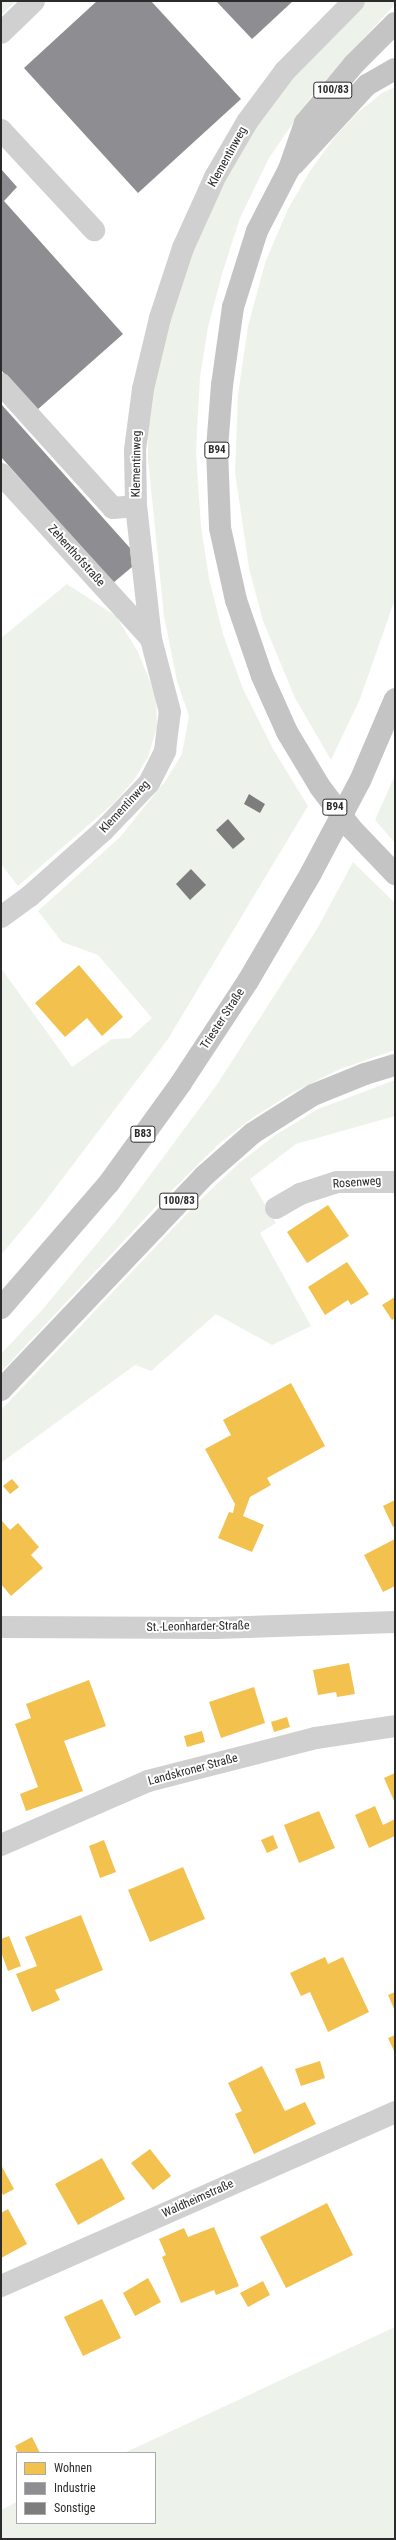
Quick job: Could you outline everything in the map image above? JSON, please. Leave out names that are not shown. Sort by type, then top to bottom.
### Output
[{"type":"main road","name":"100/83","points":[[289,169],[305,123],[354,64],[395,23]]},
{"type":"main road","name":"100/83","points":[[289,169],[367,85],[395,69]]},
{"type":"main road","name":"B94","points":[[289,169],[257,231],[233,307],[222,385],[217,449],[220,528],[236,600],[262,676],[287,732],[320,787],[352,828],[395,874]]},
{"type":"main road","name":"Triester Straße","points":[[1,1308],[108,1183],[181,1083],[248,981],[311,872],[360,781],[395,699]]},
{"type":"main road","name":"100/83","points":[[1,1390],[204,1176],[253,1133],[313,1095],[365,1074],[395,1065]]},
{"type":"street","points":[[1,33],[34,1]]},
{"type":"street","name":"Klementinweg","points":[[1,917],[30,896],[104,830],[149,783],[165,751],[170,712],[150,639],[136,506],[135,450],[143,389],[160,318],[183,248],[215,177],[247,122],[285,72],[354,1]]},
{"type":"street","points":[[1,130],[94,230]]},
{"type":"street","points":[[1,384],[113,508],[136,506]]},
{"type":"street","name":"Zehenthofstraße","points":[[1,474],[150,639]]},
{"type":"street","name":"Rosenweg","points":[[276,1208],[300,1194],[337,1182],[395,1182]]},
{"type":"street","name":"St.-Leonharder-Straße","points":[[1,1627],[223,1628],[395,1622]]},
{"type":"street","name":"Landskroner Straße","points":[[1,1845],[148,1781],[316,1738],[395,1726]]},
{"type":"street","name":"Waldheimstraße","points":[[1,2286],[395,2112]]},
{"type":"shaded area","points":[[1,1],[16,1],[1,15]]},
{"type":"shaded area","points":[[365,1],[395,1],[395,4],[313,94],[269,158],[240,218],[222,274],[208,327],[200,377],[196,451],[201,527],[209,578],[223,634],[243,689],[273,749],[308,806],[168,1039],[41,1207],[1,1255],[1,968],[72,1067],[112,1039],[130,1038],[152,1018],[98,955],[62,942],[38,911],[120,837],[166,780],[182,754],[189,716],[177,681],[164,616],[148,459],[148,421],[155,369],[190,251],[243,146],[281,87]]},
{"type":"shaded area","points":[[395,87],[395,599],[360,699],[331,760],[295,698],[263,621],[249,568],[235,472],[238,395],[248,326],[266,260],[288,209],[310,171],[334,138],[357,113],[382,93]]},
{"type":"shaded area","points":[[67,584],[116,616],[138,652],[156,696],[157,727],[148,757],[134,780],[115,802],[18,886],[1,864],[1,638]]},
{"type":"shaded area","points":[[395,775],[395,843],[375,820]]},
{"type":"shaded area","points":[[353,862],[395,903],[395,1050],[340,1069],[292,1093],[251,1119],[220,1143],[163,1199],[1,1372],[1,1354],[42,1310],[119,1217],[216,1086],[317,929]]},
{"type":"shaded area","points":[[395,1080],[395,1116],[296,1144],[250,1179],[276,1223],[260,1233],[311,1326],[272,1345],[216,1314],[151,1371],[135,1365],[1,1463],[1,1410],[198,1202],[239,1163],[274,1136],[318,1109]]},
{"type":"shaded area","points":[[395,2327],[395,2539],[1,2539],[1,2510],[16,2502],[16,2524],[156,2524],[156,2452],[126,2452]]},
{"type":"building: Wohnen","points":[[79,965],[123,1017],[102,1036],[87,1018],[65,1037],[35,1003]]},
{"type":"building: Wohnen","points":[[328,1205],[349,1236],[307,1263],[287,1232]]},
{"type":"building: Wohnen","points":[[347,1262],[369,1294],[351,1305],[348,1300],[325,1315],[308,1287]]},
{"type":"building: Wohnen","points":[[395,1297],[395,1318],[392,1320],[382,1305]]},
{"type":"building: Wohnen","points":[[291,1383],[325,1446],[267,1478],[271,1485],[250,1497],[243,1516],[264,1525],[252,1552],[218,1538],[229,1512],[233,1513],[235,1504],[205,1449],[231,1435],[223,1420]]},
{"type":"building: Wohnen","points":[[12,1479],[19,1487],[10,1494],[3,1486]]},
{"type":"building: Wohnen","points":[[395,1500],[395,1526],[393,1527],[383,1506]]},
{"type":"building: Wohnen","points":[[1,1520],[10,1530],[18,1523],[39,1547],[31,1555],[43,1568],[11,1596],[1,1584]]},
{"type":"building: Wohnen","points":[[395,1539],[395,1586],[383,1592],[364,1555]]},
{"type":"building: Wohnen","points":[[349,1663],[355,1694],[337,1697],[336,1692],[318,1695],[313,1670]]},
{"type":"building: Wohnen","points":[[89,1680],[106,1726],[64,1741],[83,1791],[26,1811],[20,1794],[38,1787],[15,1724],[31,1718],[26,1704]]},
{"type":"building: Wohnen","points":[[254,1687],[265,1723],[221,1738],[209,1702]]},
{"type":"building: Wohnen","points":[[287,1717],[290,1727],[274,1732],[271,1722]]},
{"type":"building: Wohnen","points":[[202,1731],[205,1742],[187,1747],[184,1736]]},
{"type":"building: Wohnen","points":[[395,1773],[395,1803],[384,1778]]},
{"type":"building: Wohnen","points":[[375,1806],[383,1825],[395,1819],[395,1836],[369,1848],[355,1815]]},
{"type":"building: Wohnen","points":[[319,1811],[335,1848],[299,1863],[284,1825]]},
{"type":"building: Wohnen","points":[[273,1835],[278,1848],[267,1853],[261,1840]]},
{"type":"building: Wohnen","points":[[104,1840],[116,1872],[100,1878],[89,1846]]},
{"type":"building: Wohnen","points":[[183,1867],[205,1919],[150,1942],[128,1890]]},
{"type":"building: Wohnen","points":[[81,1915],[103,1970],[55,1990],[60,2000],[32,2012],[16,1974],[37,1966],[25,1937]]},
{"type":"building: Wohnen","points":[[9,1936],[21,1966],[8,1971],[1,1952],[1,1939]]},
{"type":"building: Wohnen","points":[[325,1957],[328,1964],[343,1957],[369,2012],[328,2032],[310,1992],[301,1996],[290,1973]]},
{"type":"building: Wohnen","points":[[395,1992],[395,2011],[388,1995]]},
{"type":"building: Wohnen","points":[[395,2035],[395,2053],[388,2038]]},
{"type":"building: Wohnen","points":[[320,2061],[325,2078],[301,2086],[295,2069]]},
{"type":"building: Wohnen","points":[[262,2066],[285,2111],[305,2102],[316,2124],[254,2154],[235,2114],[242,2111],[228,2083]]},
{"type":"building: Wohnen","points":[[150,2149],[171,2176],[153,2190],[131,2163]]},
{"type":"building: Wohnen","points":[[102,2158],[125,2199],[78,2225],[55,2184]]},
{"type":"building: Wohnen","points":[[1,2165],[14,2189],[3,2195],[1,2191]]},
{"type":"building: Wohnen","points":[[327,2203],[353,2255],[286,2288],[260,2237]]},
{"type":"building: Wohnen","points":[[8,2209],[27,2244],[1,2258],[1,2213]]},
{"type":"building: Wohnen","points":[[214,2227],[239,2286],[216,2295],[214,2290],[181,2303],[162,2257],[166,2255],[159,2239],[184,2228],[188,2237]]},
{"type":"building: Wohnen","points":[[148,2278],[161,2302],[135,2316],[123,2293]]},
{"type":"building: Wohnen","points":[[263,2281],[270,2295],[248,2307],[240,2293]]},
{"type":"building: Wohnen","points":[[102,2299],[121,2338],[83,2356],[64,2317]]},
{"type":"building: Wohnen","points":[[32,2437],[40,2452],[18,2452],[15,2446]]},
{"type":"building: Industrie","points":[[97,1],[151,1],[241,99],[138,193],[24,68]]},
{"type":"building: Industrie","points":[[216,1],[293,1],[252,39]]},
{"type":"building: Industrie","points":[[1,169],[17,187],[4,201],[123,334],[37,410],[1,370]]},
{"type":"building: Industrie","points":[[1,404],[130,548],[132,567],[113,583],[1,457]]},
{"type":"building: Sonstige","points":[[249,794],[265,804],[260,813],[244,804]]},
{"type":"building: Sonstige","points":[[228,819],[245,839],[233,849],[216,830]]},
{"type":"building: Sonstige","points":[[191,869],[206,885],[190,900],[176,884]]}]
